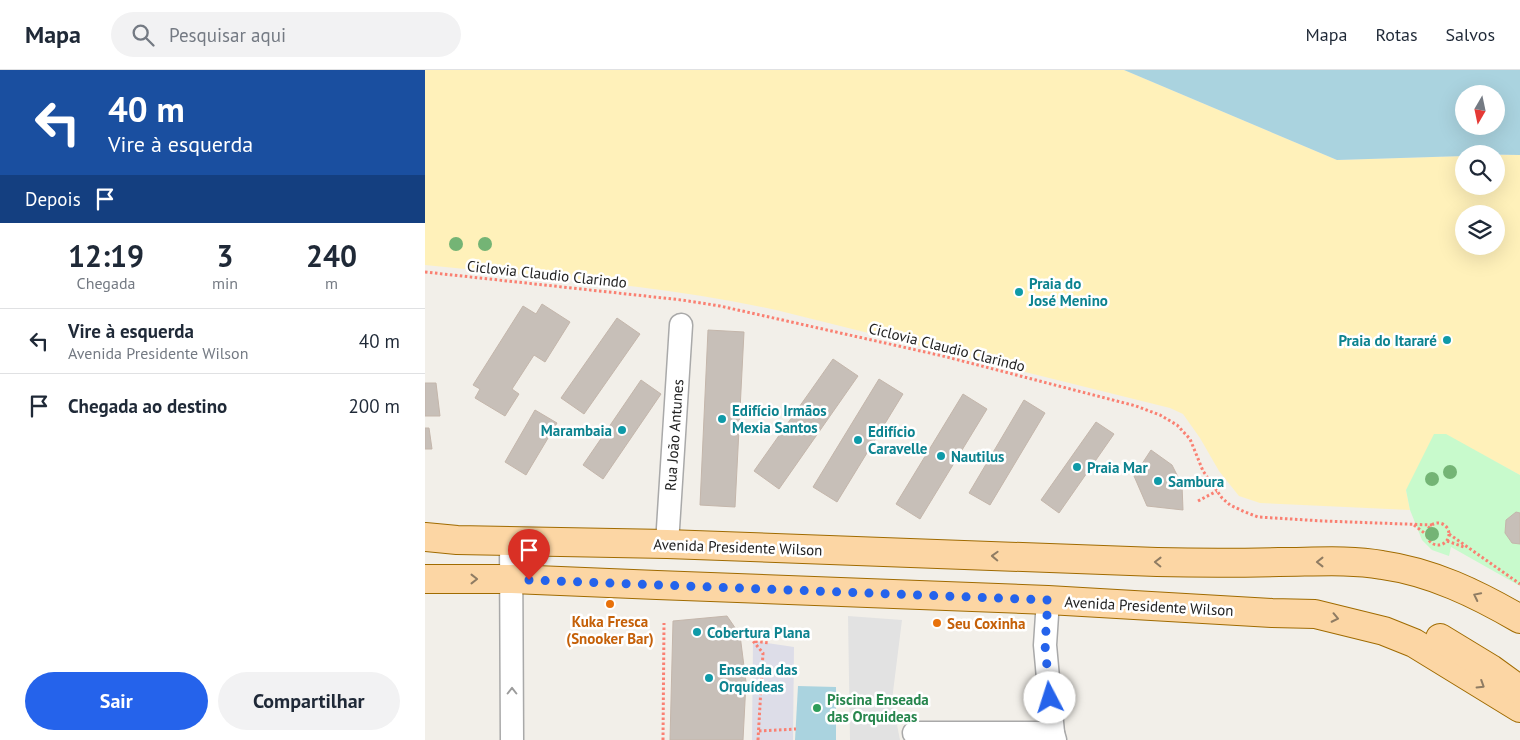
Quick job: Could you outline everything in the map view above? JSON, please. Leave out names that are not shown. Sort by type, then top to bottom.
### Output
[{"type":"main road","name":"Avenida Presidente Wilson","points":[[425,537],[457,540],[667,544],[1100,560],[1382,564],[1415,572],[1459,587],[1520,619]]},
{"type":"main road","name":"Avenida Presidente Wilson","points":[[425,579],[512,580],[1048,600],[1316,614],[1384,631],[1414,643],[1520,708]]},
{"type":"main road","points":[[1271,613],[1304,602],[1325,598],[1350,601],[1388,612],[1446,641],[1520,690]]},
{"type":"street","name":"Rua João Antunes","points":[[667,544],[681,325]]},
{"type":"street","points":[[511,541],[513,740]]},
{"type":"street","points":[[914,732],[1054,736],[1045,645],[1048,600]]},
{"type":"path","name":"Ciclovia Claudio Clarindo","points":[[425,272],[682,300],[720,306],[943,356],[1135,406],[1160,415],[1177,425],[1190,439],[1203,471],[1230,505],[1257,516],[1432,526]]},
{"type":"path","points":[[1198,501],[1217,491]]},
{"type":"path","points":[[1413,525],[1427,535],[1433,544],[1443,544],[1447,541],[1449,534],[1447,528],[1441,524],[1432,526],[1428,530],[1427,535]]},
{"type":"path","points":[[1449,534],[1520,584]]},
{"type":"path","points":[[1447,541],[1469,549]]},
{"type":"path","points":[[663,740],[664,623]]},
{"type":"path","points":[[759,740],[763,653],[753,641],[770,643]]},
{"type":"path","points":[[759,731],[796,729]]},
{"type":"sand","name":"Praia do José Menino","points":[[425,70],[1124,70],[1337,160],[1455,156],[1455,195],[1505,195],[1505,155],[1520,155],[1520,475],[1446,435],[1406,490],[1410,510],[1260,503],[1239,496],[1219,471],[1200,438],[1183,414],[1170,408],[776,310],[689,294],[425,265]]},
{"type":"green space","points":[[1434,434],[1446,434],[1520,475],[1520,586],[1451,547],[1449,556],[1432,550],[1422,540],[1410,510],[1406,490]]},
{"type":"shaded area","points":[[848,616],[902,620],[892,700],[900,740],[850,740]]},
{"type":"shaded area","points":[[753,641],[794,647],[793,740],[752,740]]},
{"type":"water","points":[[1124,70],[1520,70],[1520,155],[1505,155],[1505,145],[1455,145],[1455,156],[1337,160]]},
{"type":"water","name":"Piscina Enseada das Orquideas","points":[[798,686],[836,687],[836,740],[795,740]]},
{"type":"building","points":[[542,304],[570,322],[545,362],[534,355],[512,389],[519,394],[505,416],[475,398],[480,389],[473,385],[523,306],[536,314]]},
{"type":"building","points":[[617,318],[640,334],[584,414],[561,398]]},
{"type":"building","name":"Edifício Irmãos Mexia Santos","points":[[708,330],[744,332],[735,507],[700,505]]},
{"type":"building","points":[[833,359],[858,376],[779,489],[754,471]]},
{"type":"building","name":"Edifício Caravelle","points":[[879,379],[903,394],[837,502],[813,487]]},
{"type":"building","name":"Marambaia","points":[[641,380],[661,394],[603,479],[583,465]]},
{"type":"building","points":[[425,383],[436,383],[440,416],[425,416]]},
{"type":"building","name":"Nautilus","points":[[963,394],[987,409],[920,519],[896,504]]},
{"type":"building","points":[[1024,400],[1045,413],[990,505],[969,493]]},
{"type":"building","points":[[535,410],[557,423],[526,475],[505,462]]},
{"type":"building","name":"Praia Mar","points":[[1096,422],[1114,434],[1059,513],[1041,500]]},
{"type":"building","points":[[425,428],[429,428],[432,449],[425,449]]},
{"type":"building","name":"Sambura","points":[[1151,450],[1172,465],[1182,485],[1183,510],[1147,506],[1134,476]]},
{"type":"building","points":[[1516,512],[1520,513],[1520,544],[1512,543],[1505,533],[1506,520]]},
{"type":"building","name":"Enseada das Orquídeas","points":[[727,616],[740,635],[746,682],[743,740],[670,740],[673,621]]},
{"type":"place","name":"Praia do José Menino","points":[[1019,292]]},
{"type":"place","name":"Praia do Itararé","points":[[1447,340]]},
{"type":"place","name":"Edifício Irmãos Mexia Santos","points":[[722,419]]},
{"type":"place","name":"Marambaia","points":[[622,430]]},
{"type":"place","name":"Edifício Caravelle","points":[[858,440]]},
{"type":"place","name":"Nautilus","points":[[941,456]]},
{"type":"place","name":"Praia Mar","points":[[1077,467]]},
{"type":"place","name":"Sambura","points":[[1158,481]]},
{"type":"place","name":"Kuka Fresca (Snooker Bar)","points":[[610,604]]},
{"type":"place","name":"Seu Coxinha","points":[[937,623]]},
{"type":"place","name":"Cobertura Plana","points":[[697,632]]},
{"type":"place","name":"Enseada das Orquídeas","points":[[709,678]]},
{"type":"place","name":"Piscina Enseada das Orquideas","points":[[817,708]]},
{"type":"route","points":[[529,580],[1048,600],[1045,645],[1050,698]]}]
